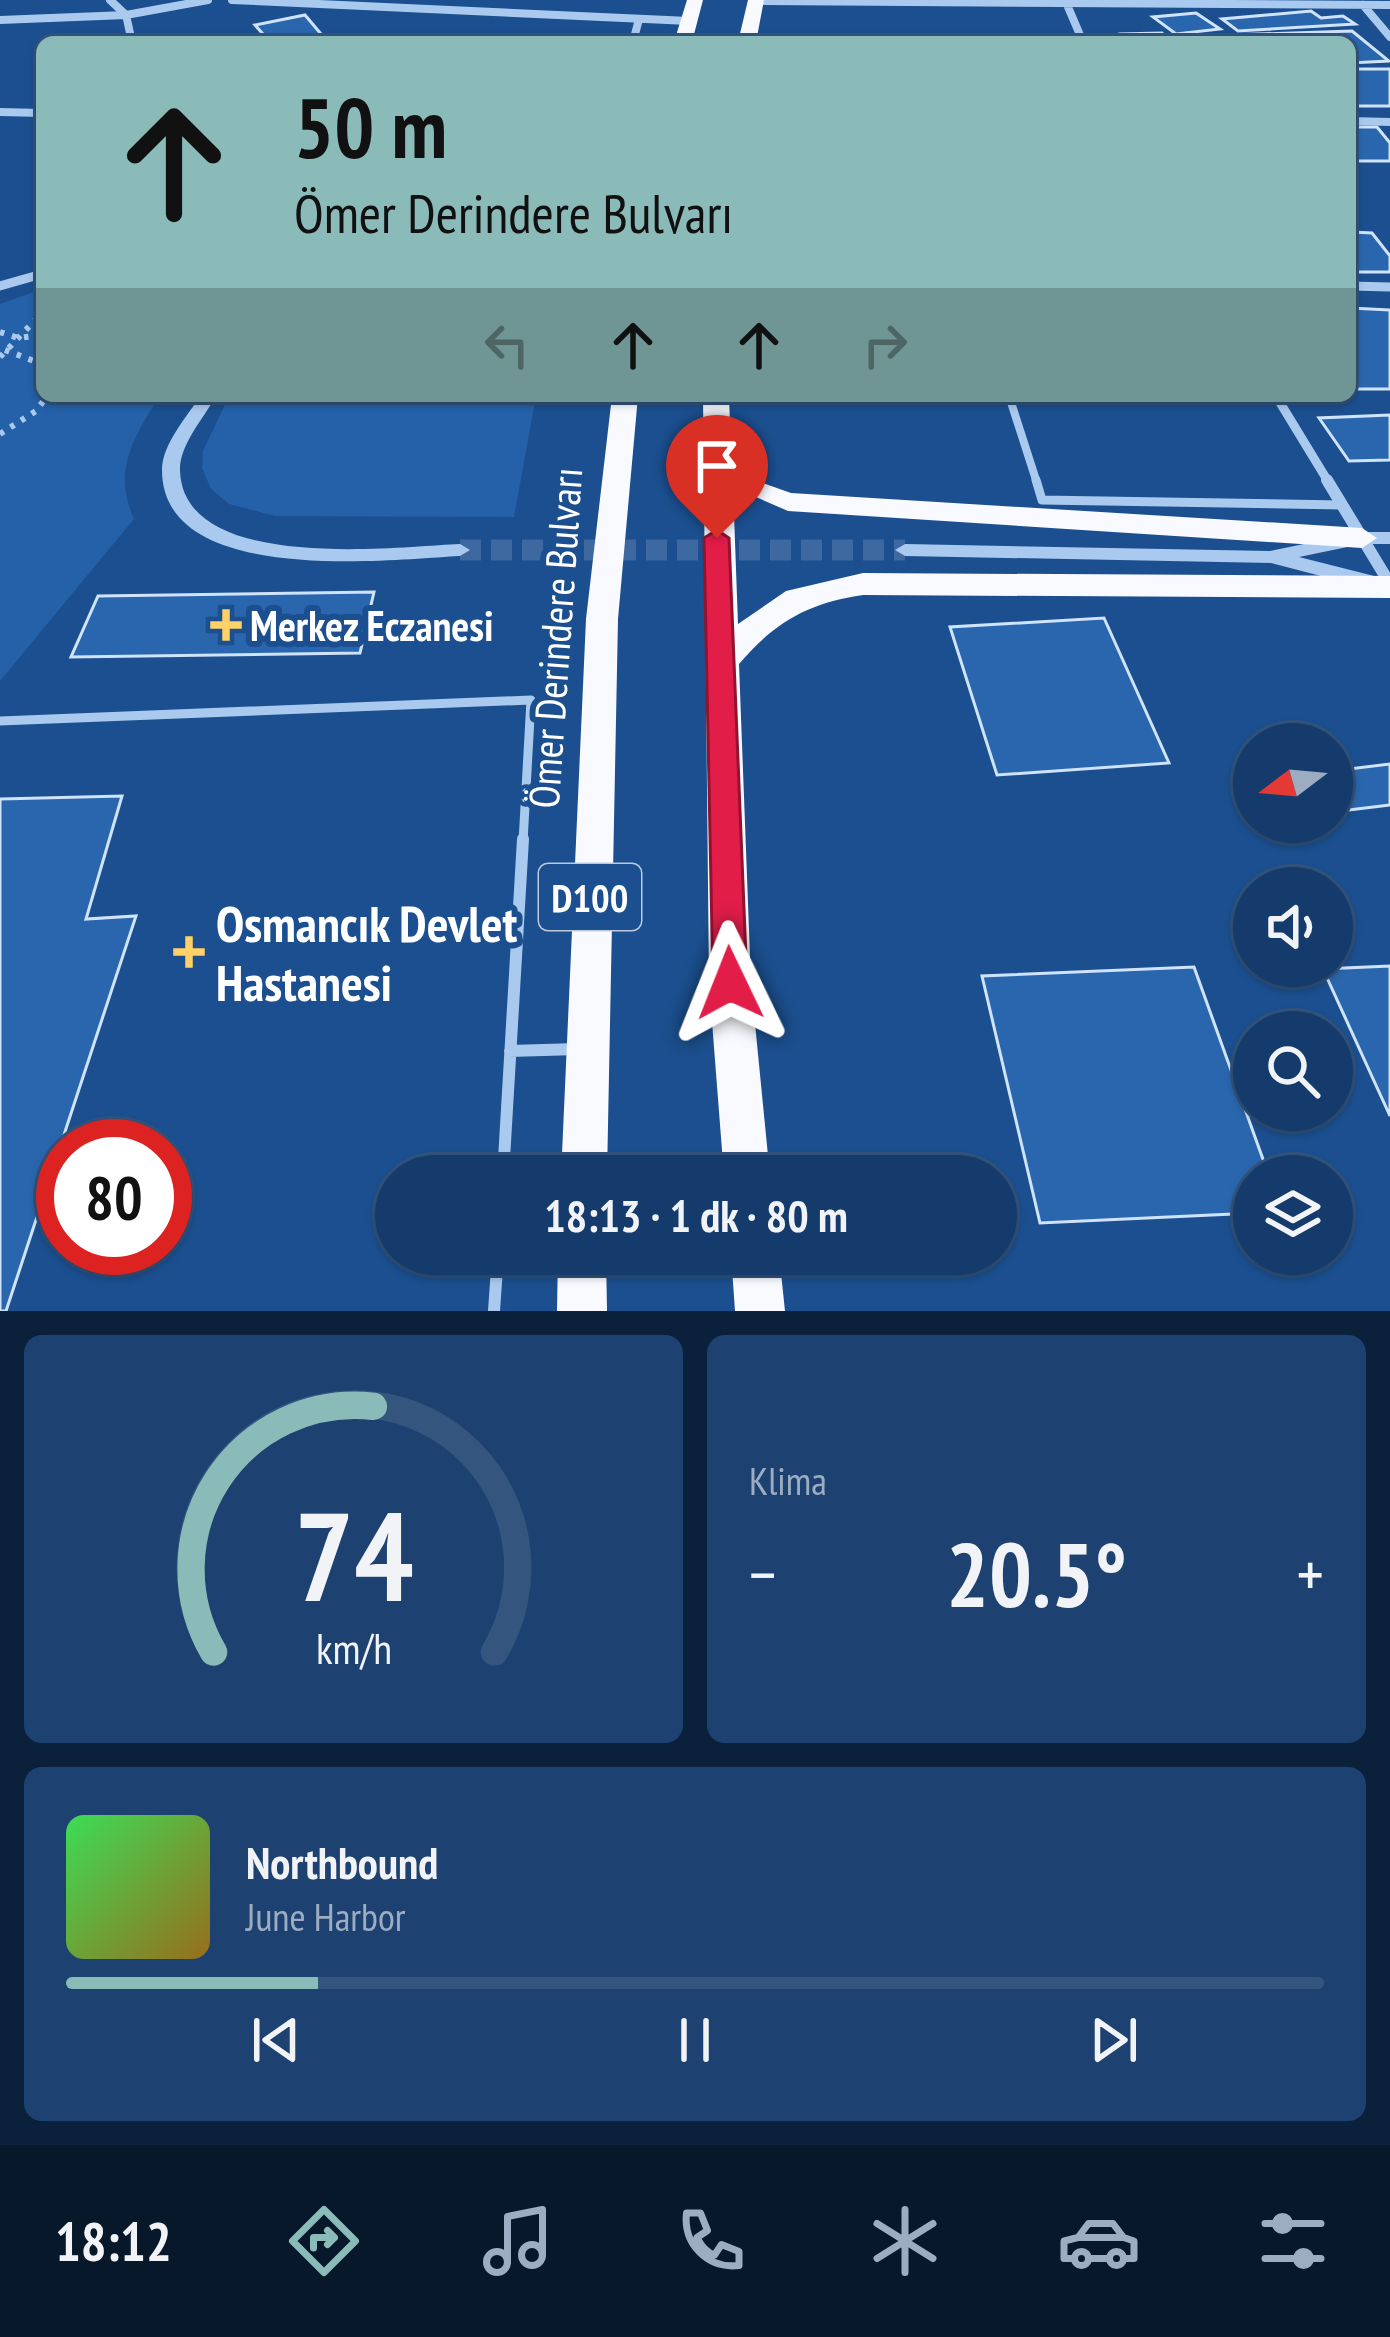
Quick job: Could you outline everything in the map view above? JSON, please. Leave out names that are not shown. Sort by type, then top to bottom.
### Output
[{"type":"highway","points":[[685,36],[695,0]]},
{"type":"highway","points":[[748,36],[755,1]]},
{"type":"highway","name":"Ömer Derindere Bulvarı","points":[[584,1155],[602,619],[625,402]]},
{"type":"highway","points":[[716,402],[730,983],[746,1155]]},
{"type":"highway","points":[[714,454],[750,488],[788,502],[1376,538]]},
{"type":"highway","points":[[720,664],[775,606],[806,593],[849,586],[918,582],[1390,586]]},
{"type":"highway","points":[[582,1275],[582,1311]]},
{"type":"highway","points":[[757,1275],[760,1311]]},
{"type":"street","points":[[110,0],[126,15],[131,36]]},
{"type":"street","points":[[0,20],[126,15],[208,0]]},
{"type":"street","points":[[232,0],[689,21]]},
{"type":"street","points":[[472,0],[487,10]]},
{"type":"street","points":[[755,1],[1390,5]]},
{"type":"street","points":[[1065,1],[1080,36]]},
{"type":"street","points":[[1363,4],[1390,37]]},
{"type":"street","points":[[635,36],[639,19]]},
{"type":"street","points":[[0,112],[36,112]]},
{"type":"street","points":[[1356,121],[1390,122]]},
{"type":"street","points":[[0,286],[36,276]]},
{"type":"street","points":[[1356,286],[1390,286]]},
{"type":"street","points":[[205,402],[171,468],[176,499],[202,527],[239,544],[300,554],[460,550]]},
{"type":"street","points":[[1280,402],[1342,505],[1376,538],[1390,586]]},
{"type":"street","points":[[905,550],[1270,556],[1376,538]]},
{"type":"street","points":[[1270,556],[1390,586]]},
{"type":"lane","points":[[1012,402],[1042,500],[1342,505]]},
{"type":"lane","points":[[0,721],[531,700],[503,1155]]},
{"type":"lane","points":[[510,1051],[586,1048]]},
{"type":"lane","points":[[494,1311],[497,1275]]},
{"type":"path","points":[[2,352],[36,319]]},
{"type":"path","points":[[0,332],[18,338],[36,336]]},
{"type":"path","points":[[2,352],[36,362]]},
{"type":"path","points":[[0,434],[42,402]]},
{"type":"shaded area","points":[[36,291],[36,402],[156,402],[129,454],[125,485],[134,519],[0,681],[0,304]]},
{"type":"shaded area","points":[[226,402],[535,402],[514,517],[275,516],[229,504],[211,489],[202,468],[203,451]]},
{"type":"building","points":[[1311,11],[1321,18],[1343,16],[1355,24],[1238,31],[1222,19]]},
{"type":"building","points":[[1196,13],[1220,29],[1176,34],[1153,17]]},
{"type":"building","points":[[305,15],[321,34],[265,36],[255,25]]},
{"type":"building","points":[[1352,31],[1389,61],[1356,63],[1356,36],[1230,35]]},
{"type":"building","points":[[1162,33],[1164,36],[1122,36]]},
{"type":"building","points":[[1356,69],[1390,69],[1390,106],[1356,106]]},
{"type":"building","points":[[1356,127],[1377,127],[1390,143],[1390,161],[1356,161]]},
{"type":"building","points":[[1356,232],[1372,233],[1390,256],[1390,272],[1356,272]]},
{"type":"building","points":[[1356,308],[1390,310],[1390,389],[1356,389]]},
{"type":"building","points":[[1390,415],[1390,460],[1349,461],[1319,418]]},
{"type":"building","name":"Merkez Eczanesi","points":[[374,592],[360,653],[71,657],[98,596]]},
{"type":"building","points":[[1104,618],[1169,763],[997,775],[950,627]]},
{"type":"building","points":[[1390,764],[1390,805],[1353,809],[1353,768]]},
{"type":"building","points":[[122,796],[86,919],[136,916],[69,1119],[36,1119],[36,1220],[6,1311],[0,1311],[0,799]]},
{"type":"building","points":[[1390,966],[1390,1116],[1353,1035],[1353,1011],[1342,1011],[1331,987],[1353,987],[1353,968]]},
{"type":"building","points":[[1194,967],[1233,1076],[1233,1131],[1253,1131],[1261,1155],[1233,1155],[1233,1214],[1040,1223],[982,976]]},
{"type":"tunnel","points":[[460,550],[905,550]]},
{"type":"place","name":"Merkez Eczanesi","points":[[226,625]]},
{"type":"place","name":"Osmancık Devlet Hastanesi","points":[[189,952]]},
{"type":"route","points":[[717,538],[730,983]]}]
